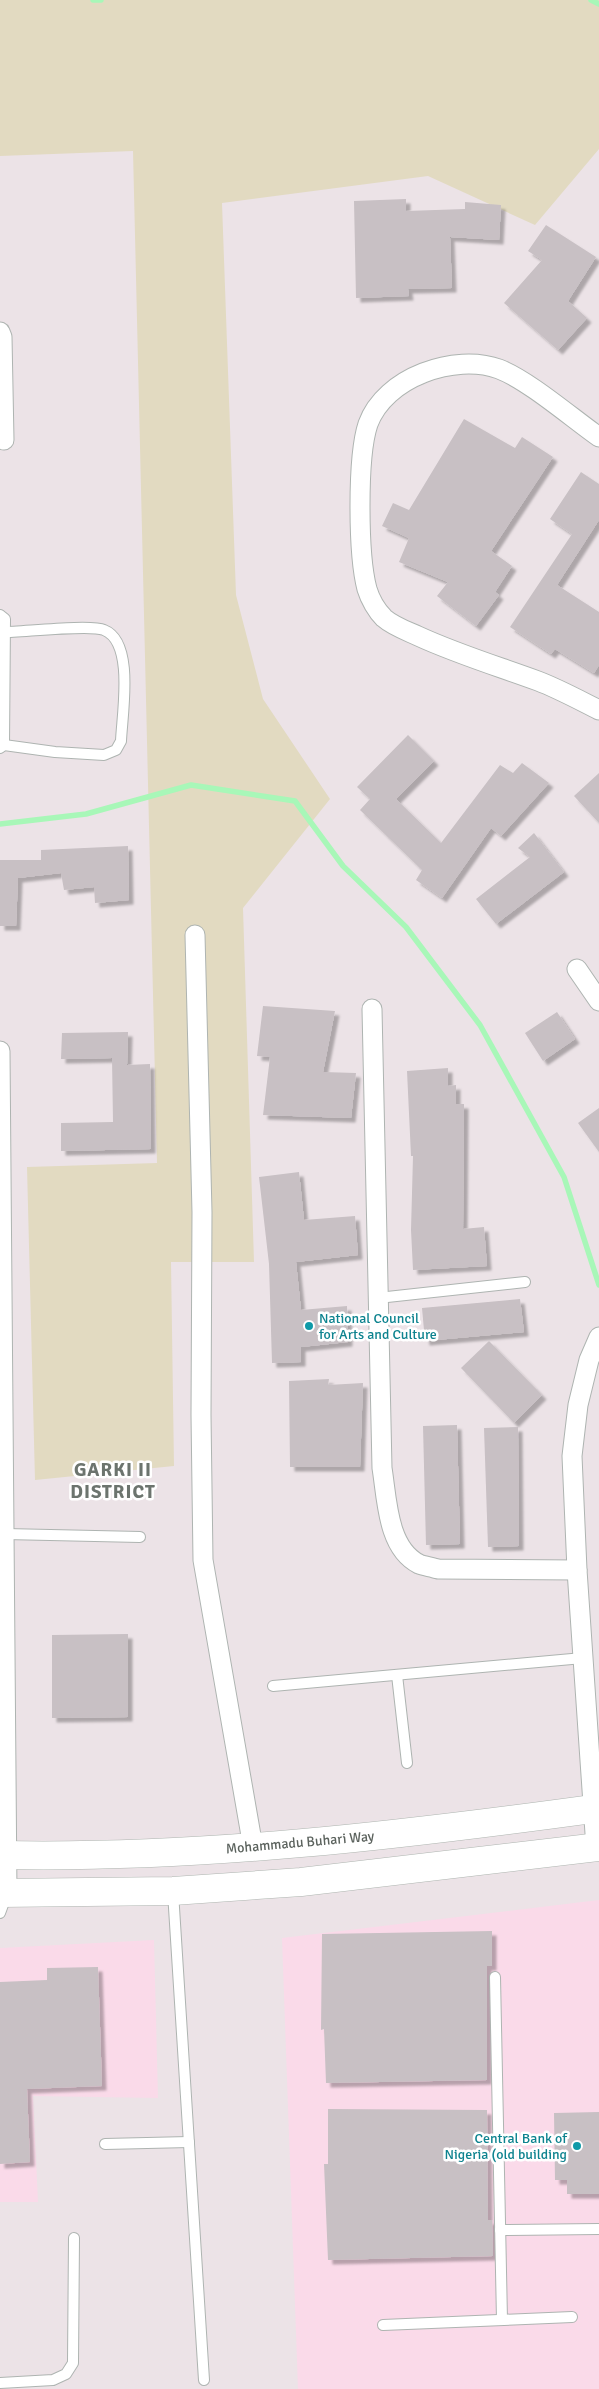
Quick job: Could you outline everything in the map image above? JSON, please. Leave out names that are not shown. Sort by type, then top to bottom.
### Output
[{"type":"main road","name":"Mohammadu Buhari Way","points":[[4,1855],[253,1847],[398,1833],[596,1809]]},
{"type":"main road","points":[[2,1900],[301,1882],[597,1847]]},
{"type":"street","points":[[0,332],[2,337],[4,440]]},
{"type":"street","points":[[599,437],[529,387],[500,369],[471,363],[437,367],[410,378],[384,400],[368,423],[362,458],[361,533],[367,590],[375,607],[385,619],[455,653],[540,682],[599,710]]},
{"type":"street","points":[[195,935],[202,1194],[201,1414],[203,1560],[253,1847]]},
{"type":"street","points":[[577,969],[599,1001]]},
{"type":"street","points":[[372,1008],[382,1468],[394,1534],[404,1551],[418,1564],[438,1569],[577,1570]]},
{"type":"street","points":[[0,1051],[5,1534],[3,1626],[4,1855],[2,1900]]},
{"type":"street","points":[[597,1847],[596,1809],[577,1570],[572,1456],[578,1405],[589,1360],[599,1337]]},
{"type":"lane","points":[[0,615],[5,619],[4,632],[2,747],[104,755],[116,750],[121,741],[124,663],[117,640],[104,629],[4,632]]},
{"type":"lane","points":[[378,1298],[525,1282]]},
{"type":"lane","points":[[5,1534],[140,1537]]},
{"type":"lane","points":[[273,1686],[583,1658]]},
{"type":"lane","points":[[397,1675],[407,1763]]},
{"type":"lane","points":[[172,1891],[204,2380]]},
{"type":"lane","points":[[495,1976],[502,2320]]},
{"type":"lane","points":[[105,2144],[189,2142]]},
{"type":"lane","points":[[500,2230],[599,2228]]},
{"type":"lane","points":[[0,2383],[52,2380],[66,2374],[72,2363],[74,2238]]},
{"type":"lane","points":[[383,2325],[572,2317]]},
{"type":"shaded area","points":[[0,0],[599,0],[599,149],[535,225],[428,176],[222,203],[236,595],[263,699],[330,799],[243,908],[254,1262],[171,1262],[174,1466],[35,1480],[27,1167],[157,1163],[133,151],[0,156]]},
{"type":"shaded area","points":[[599,1900],[599,2389],[298,2389],[282,1938]]},
{"type":"shaded area","points":[[154,1940],[158,2098],[33,2096],[38,2202],[0,2202],[0,1948]]},
{"type":"building","points":[[406,199],[406,211],[465,209],[465,202],[501,205],[499,240],[450,237],[452,288],[408,289],[409,296],[356,298],[354,201]]},
{"type":"building","points":[[546,225],[596,257],[568,301],[587,318],[558,350],[504,303],[542,260],[528,251]]},
{"type":"building","points":[[464,419],[515,448],[522,437],[553,457],[491,551],[512,566],[495,592],[499,595],[476,626],[437,596],[448,582],[399,562],[409,538],[382,526],[393,503],[409,510]]},
{"type":"building","points":[[581,472],[599,484],[599,520],[557,585],[599,612],[599,665],[594,673],[555,649],[551,654],[510,627],[572,534],[550,519]]},
{"type":"building","points":[[408,735],[434,761],[396,799],[441,843],[500,765],[513,773],[522,763],[549,783],[501,836],[491,828],[442,898],[416,880],[422,870],[360,810],[370,799],[357,787]]},
{"type":"building","points":[[599,773],[599,823],[574,796]]},
{"type":"building","points":[[534,833],[564,872],[496,924],[476,899],[530,857],[518,848]]},
{"type":"building","points":[[128,846],[129,900],[95,903],[94,887],[64,890],[61,873],[18,878],[16,926],[0,926],[0,860],[41,860],[41,850]]},
{"type":"building","points":[[263,1006],[335,1011],[323,1072],[356,1073],[351,1118],[263,1115],[270,1057],[257,1056]]},
{"type":"building","points":[[557,1012],[575,1039],[543,1061],[525,1033]]},
{"type":"building","points":[[128,1032],[127,1065],[150,1064],[151,1149],[61,1151],[61,1123],[113,1122],[112,1058],[61,1059],[62,1033]]},
{"type":"building","points":[[448,1068],[448,1086],[456,1085],[456,1104],[464,1104],[463,1229],[484,1227],[487,1266],[413,1270],[411,1230],[413,1156],[411,1156],[407,1071]]},
{"type":"building","points":[[599,1108],[599,1152],[578,1123]]},
{"type":"building","points":[[299,1172],[304,1220],[355,1216],[358,1255],[296,1262],[301,1310],[347,1306],[348,1342],[301,1347],[301,1362],[272,1363],[269,1264],[259,1177]]},
{"type":"building","points":[[520,1299],[524,1332],[425,1341],[422,1308]]},
{"type":"building","points":[[489,1341],[542,1395],[514,1423],[461,1368]]},
{"type":"building","points":[[329,1379],[328,1385],[363,1383],[360,1467],[290,1467],[289,1381]]},
{"type":"building","points":[[457,1425],[460,1544],[426,1545],[423,1426]]},
{"type":"building","points":[[518,1427],[519,1546],[488,1547],[484,1428]]},
{"type":"building","points":[[128,1634],[128,1717],[52,1718],[52,1635]]},
{"type":"building","points":[[492,1931],[492,1966],[487,1966],[487,2080],[326,2083],[324,2029],[321,2030],[322,1934]]},
{"type":"building","points":[[98,1967],[102,2086],[27,2089],[30,2162],[0,2164],[0,1982],[47,1980],[47,1968]]},
{"type":"building","points":[[328,2109],[487,2110],[488,2220],[492,2220],[493,2256],[328,2260],[324,2164],[328,2164]]},
{"type":"building","name":"Central Bank of Nigeria (old building","points":[[599,2112],[599,2194],[567,2194],[567,2180],[555,2180],[554,2113]]},
{"type":"waterway","points":[[93,0],[101,0]]},
{"type":"waterway","points":[[591,0],[599,4]]},
{"type":"waterway","points":[[0,824],[86,814],[191,785],[295,801],[343,866],[406,927],[480,1025],[564,1177],[599,1285]]},
{"type":"place","name":"National Council for Arts and Culture","points":[[309,1326]]},
{"type":"place","name":"Central Bank of Nigeria (old building","points":[[577,2146]]},
{"type":"district","name":"GARKI II DISTRICT","points":[[113,1480]]}]
